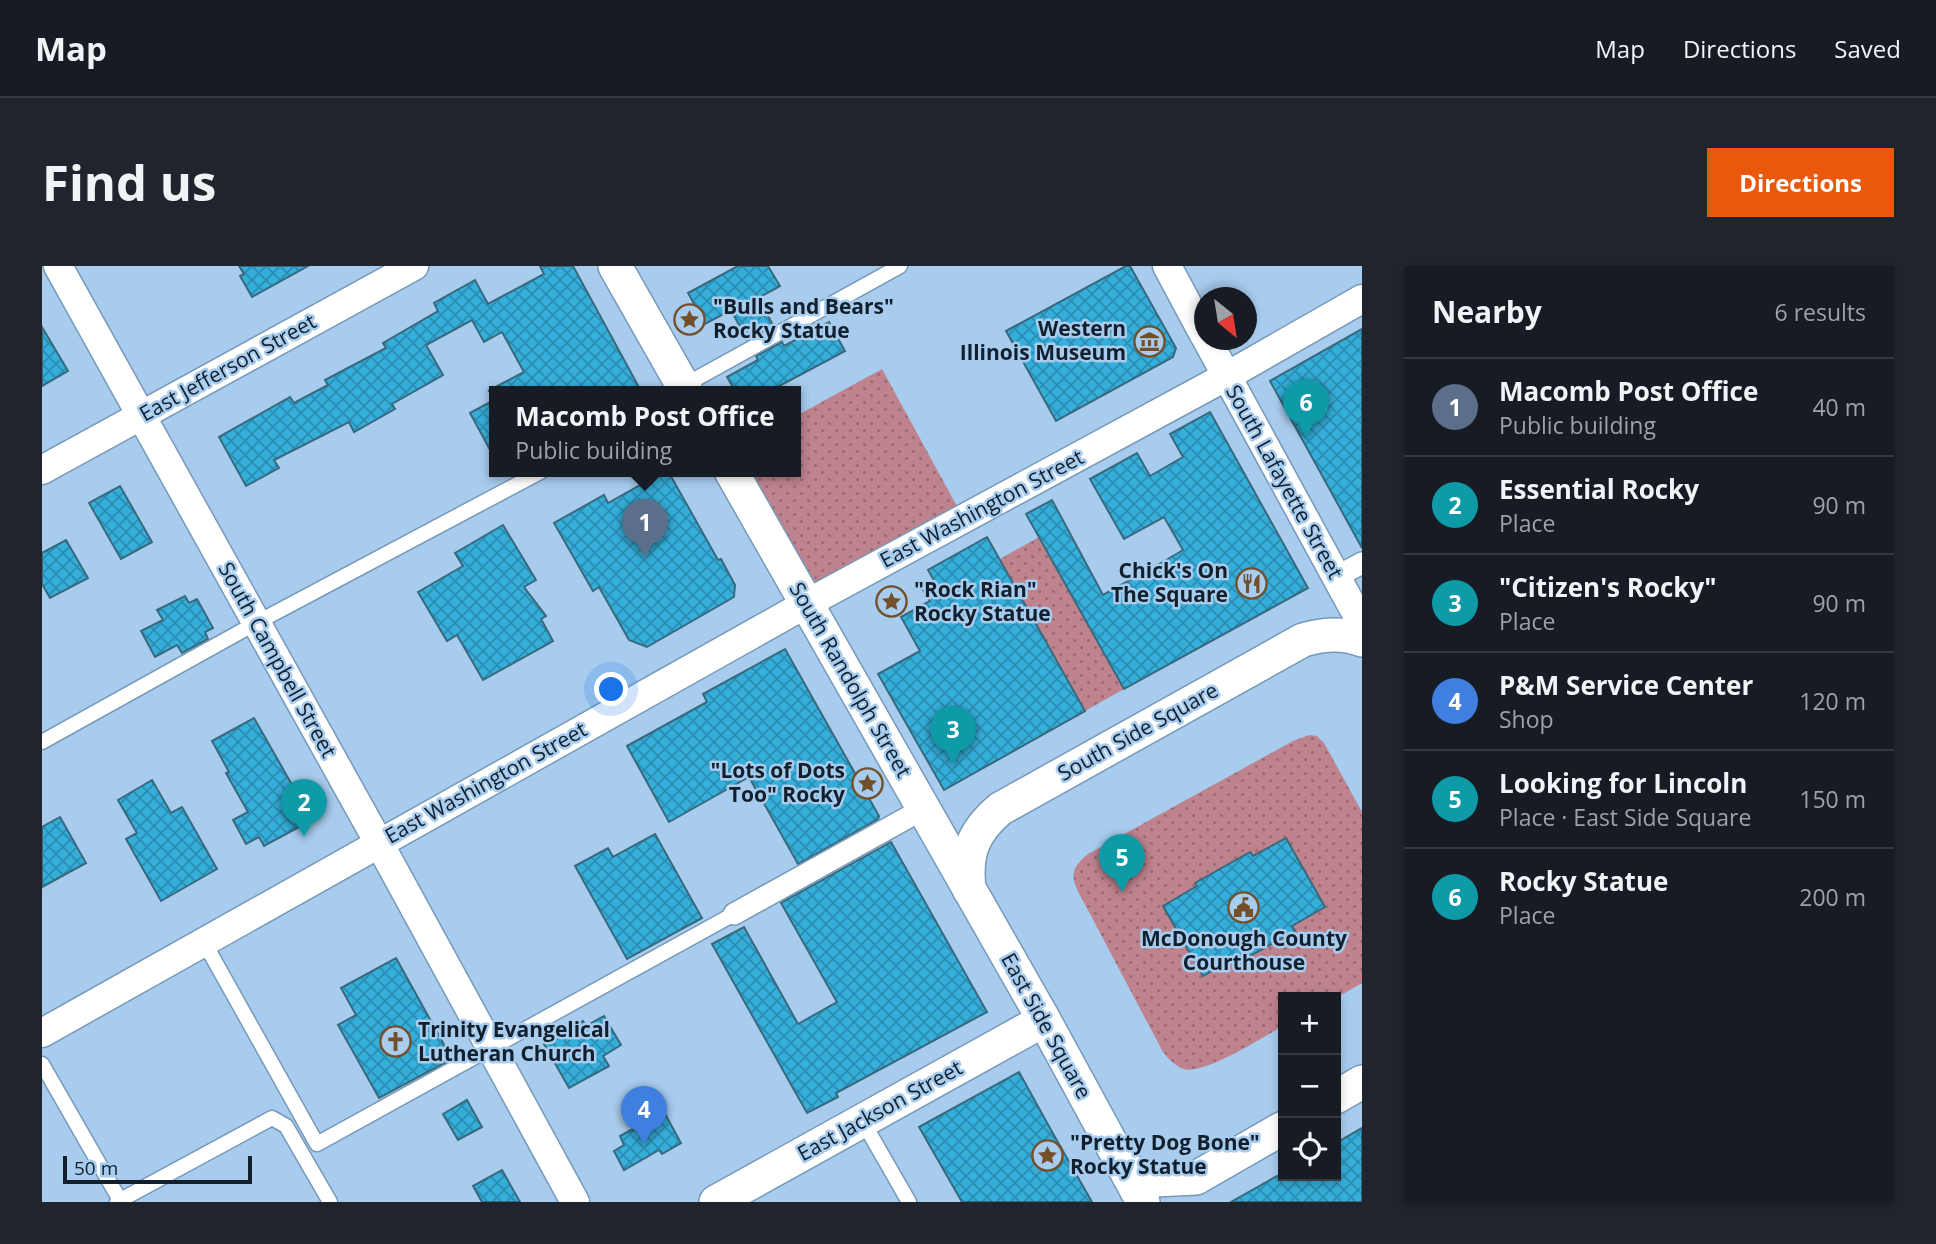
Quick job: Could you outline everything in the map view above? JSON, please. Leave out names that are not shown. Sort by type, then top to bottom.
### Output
[{"type":"street","name":"South Campbell Street","points":[[58,266],[575,1202]]},
{"type":"street","name":"East Jefferson Street","points":[[42,470],[414,266]]},
{"type":"street","points":[[615,266],[683,386]]},
{"type":"street","name":"South Lafayette Street","points":[[1167,266],[1194,315]]},
{"type":"street","name":"East Washington Street","points":[[42,1033],[806,604],[1227,376],[1362,299]]},
{"type":"street","name":"South Lafayette Street","points":[[1213,350],[1362,624]]},
{"type":"street","name":"South Randolph Street","points":[[734,477],[969,889]]},
{"type":"street","points":[[1336,577],[1362,563]]},
{"type":"street","name":"South Side Square","points":[[969,889],[969,853],[986,821],[1000,809],[1303,640],[1340,634],[1362,640]]},
{"type":"street","points":[[734,914],[923,809]]},
{"type":"street","name":"East Side Square","points":[[969,889],[1143,1202]]},
{"type":"street","name":"East Jackson Street","points":[[716,1202],[1044,1020]]},
{"type":"street","points":[[1341,1094],[1362,1082]]},
{"type":"street","points":[[1122,1165],[1138,1176],[1155,1180],[1196,1178],[1278,1131]]},
{"type":"lane","points":[[690,386],[901,266]]},
{"type":"lane","points":[[42,742],[256,622],[531,477]]},
{"type":"lane","points":[[204,942],[317,1144],[734,914]]},
{"type":"lane","points":[[42,1064],[119,1202],[272,1118],[286,1126],[330,1202]]},
{"type":"lane","points":[[862,1120],[909,1202]]},
{"type":"shaded area","points":[[882,369],[964,519],[806,604],[734,477],[801,477],[801,413]]},
{"type":"shaded area","points":[[1039,537],[1124,689],[1085,711],[1000,559]]},
{"type":"shaded area","points":[[1309,735],[1317,736],[1324,743],[1362,812],[1362,983],[1341,995],[1341,992],[1278,992],[1278,1029],[1219,1061],[1184,1069],[1163,1052],[1077,890],[1075,869],[1088,854],[1293,741]]},
{"type":"building","points":[[239,266],[308,266],[252,297],[240,276],[244,274]]},
{"type":"building","points":[[540,266],[573,266],[638,386],[497,386],[524,372],[502,332],[484,342],[472,320],[426,345],[443,375],[392,404],[395,409],[354,432],[349,422],[274,460],[279,468],[246,486],[219,437],[290,397],[294,403],[328,385],[325,380],[386,348],[383,343],[438,311],[434,303],[475,280],[488,304],[544,274]]},
{"type":"building","points":[[738,266],[768,266],[780,286],[758,298],[773,325],[747,340],[731,310],[705,324],[688,293]]},
{"type":"building","points":[[1130,266],[1176,348],[1173,357],[1056,421],[1006,331]]},
{"type":"building","points":[[829,322],[845,351],[779,386],[732,386],[727,377],[758,360],[756,356],[782,342],[784,346]]},
{"type":"building","points":[[42,327],[68,371],[42,386]]},
{"type":"building","points":[[1362,329],[1362,548],[1270,381]]},
{"type":"building","points":[[489,403],[489,448],[470,413]]},
{"type":"building","points":[[1210,412],[1308,588],[1124,689],[1026,514],[1052,500],[1103,595],[1161,563],[1183,550],[1164,517],[1124,539],[1090,479],[1137,453],[1150,476],[1183,457],[1170,434]]},
{"type":"building","points":[[654,477],[671,477],[735,585],[734,597],[647,647],[629,640],[599,587],[593,591],[554,523],[604,495],[608,503]]},
{"type":"building","points":[[120,486],[152,542],[121,559],[89,503]]},
{"type":"building","points":[[503,525],[536,580],[524,587],[546,616],[541,619],[553,641],[483,680],[457,635],[447,641],[418,592],[463,566],[455,553]]},
{"type":"building","points":[[987,537],[1085,711],[944,790],[878,674],[920,651],[901,617],[930,601],[923,590],[936,584],[928,570]]},
{"type":"building","points":[[66,540],[88,578],[50,598],[42,584],[42,553]]},
{"type":"building","points":[[185,596],[189,603],[197,599],[213,628],[205,632],[208,639],[182,653],[177,645],[155,657],[141,631],[163,620],[157,610]]},
{"type":"building","points":[[785,649],[879,816],[798,864],[749,777],[669,822],[627,746],[707,702],[703,694]]},
{"type":"building","points":[[254,718],[312,820],[264,846],[259,837],[246,844],[233,820],[248,812],[212,741]]},
{"type":"building","points":[[152,780],[171,813],[182,807],[217,869],[161,901],[126,839],[137,833],[118,800]]},
{"type":"building","points":[[60,817],[86,863],[42,887],[42,827]]},
{"type":"building","points":[[655,834],[702,918],[627,959],[575,866],[608,848],[613,857]]},
{"type":"building","name":"McDonough County Courthouse","points":[[1286,838],[1325,907],[1292,926],[1295,931],[1239,962],[1237,957],[1203,976],[1163,906],[1197,886],[1195,883],[1250,852],[1253,856]]},
{"type":"building","points":[[891,842],[987,1012],[836,1093],[838,1097],[807,1113],[712,944],[744,927],[798,1024],[837,1002],[781,903]]},
{"type":"building","name":"Trinity Evangelical Lutheran Church","points":[[396,958],[452,1059],[379,1098],[338,1025],[356,1015],[341,988]]},
{"type":"building","points":[[604,1016],[621,1045],[603,1056],[609,1066],[569,1088],[544,1044],[583,1021],[586,1026]]},
{"type":"building","points":[[1019,1072],[1092,1202],[962,1202],[919,1127]]},
{"type":"building","points":[[467,1100],[482,1127],[458,1140],[443,1114]]},
{"type":"building","points":[[664,1112],[681,1143],[662,1154],[659,1150],[624,1170],[614,1151],[624,1145],[620,1136]]},
{"type":"building","points":[[1362,1128],[1362,1202],[1231,1202],[1277,1176],[1278,1181],[1341,1181],[1341,1140]]},
{"type":"building","points":[[502,1170],[520,1202],[482,1202],[473,1186]]},
{"type":"place","name":"\"Bulls and Bears\" Rocky Statue","points":[[690,319]]},
{"type":"place","name":"Western Illinois Museum","points":[[1149,341]]},
{"type":"place","name":"Rocky Statue","points":[[1306,437]]},
{"type":"place","name":"Macomb Post Office","points":[[645,557]]},
{"type":"place","name":"Chick's On The Square","points":[[1251,583]]},
{"type":"place","name":"\"Rock Rian\" Rocky Statue","points":[[891,602]]},
{"type":"place","name":"\"Citizen's Rocky\"","points":[[953,764]]},
{"type":"place","name":"\"Lots of Dots Too\" Rocky","points":[[868,783]]},
{"type":"place","name":"Essential Rocky","points":[[304,837]]},
{"type":"place","name":"Looking for Lincoln","points":[[1122,892]]},
{"type":"place","name":"McDonough County Courthouse","points":[[1244,907]]},
{"type":"place","name":"Trinity Evangelical Lutheran Church","points":[[395,1042]]},
{"type":"place","name":"P&M Service Center","points":[[644,1144]]},
{"type":"place","name":"\"Pretty Dog Bone\" Rocky Statue","points":[[1047,1155]]}]
